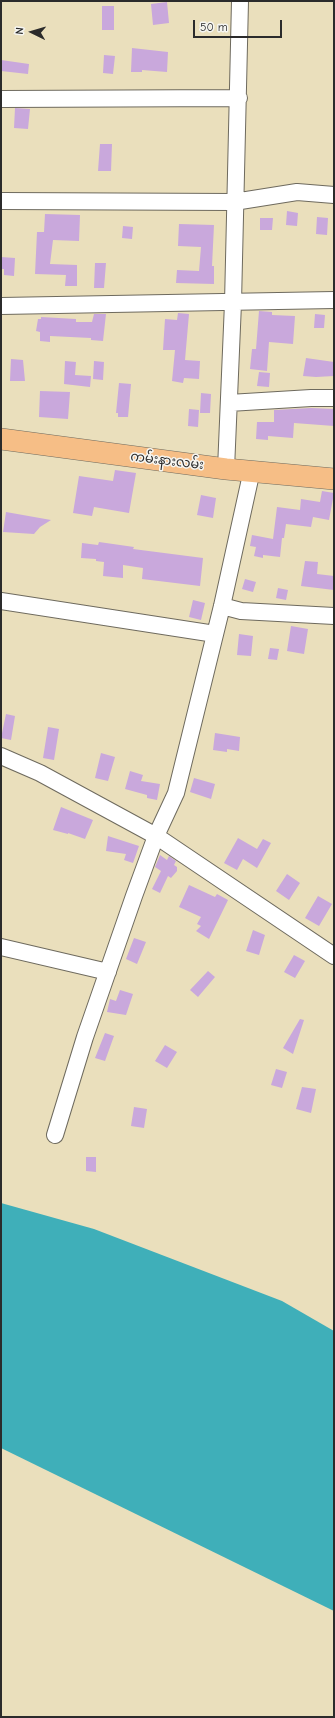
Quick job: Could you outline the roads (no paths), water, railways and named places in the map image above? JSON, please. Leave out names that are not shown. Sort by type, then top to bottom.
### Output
[{"type":"main road","name":"ကမ်းနားလမ်း","points":[[1,439],[226,469],[252,470],[334,479]]},
{"type":"street","points":[[226,469],[233,303],[234,202],[239,98],[240,1]]},
{"type":"street","points":[[1,99],[239,98]]},
{"type":"street","points":[[1,201],[234,202],[297,192],[334,195]]},
{"type":"street","points":[[1,306],[334,300]]},
{"type":"street","points":[[229,403],[334,398]]},
{"type":"street","points":[[55,1135],[85,1036],[156,836],[176,793],[222,606],[252,470]]},
{"type":"street","points":[[1,601],[215,634]]},
{"type":"street","points":[[222,606],[241,611],[334,616]]},
{"type":"street","points":[[1,756],[40,773],[156,836],[334,956]]},
{"type":"street","points":[[1,947],[108,972]]},
{"type":"water","points":[[1,1203],[94,1229],[282,1301],[334,1331],[334,1611],[1,1448]]}]
